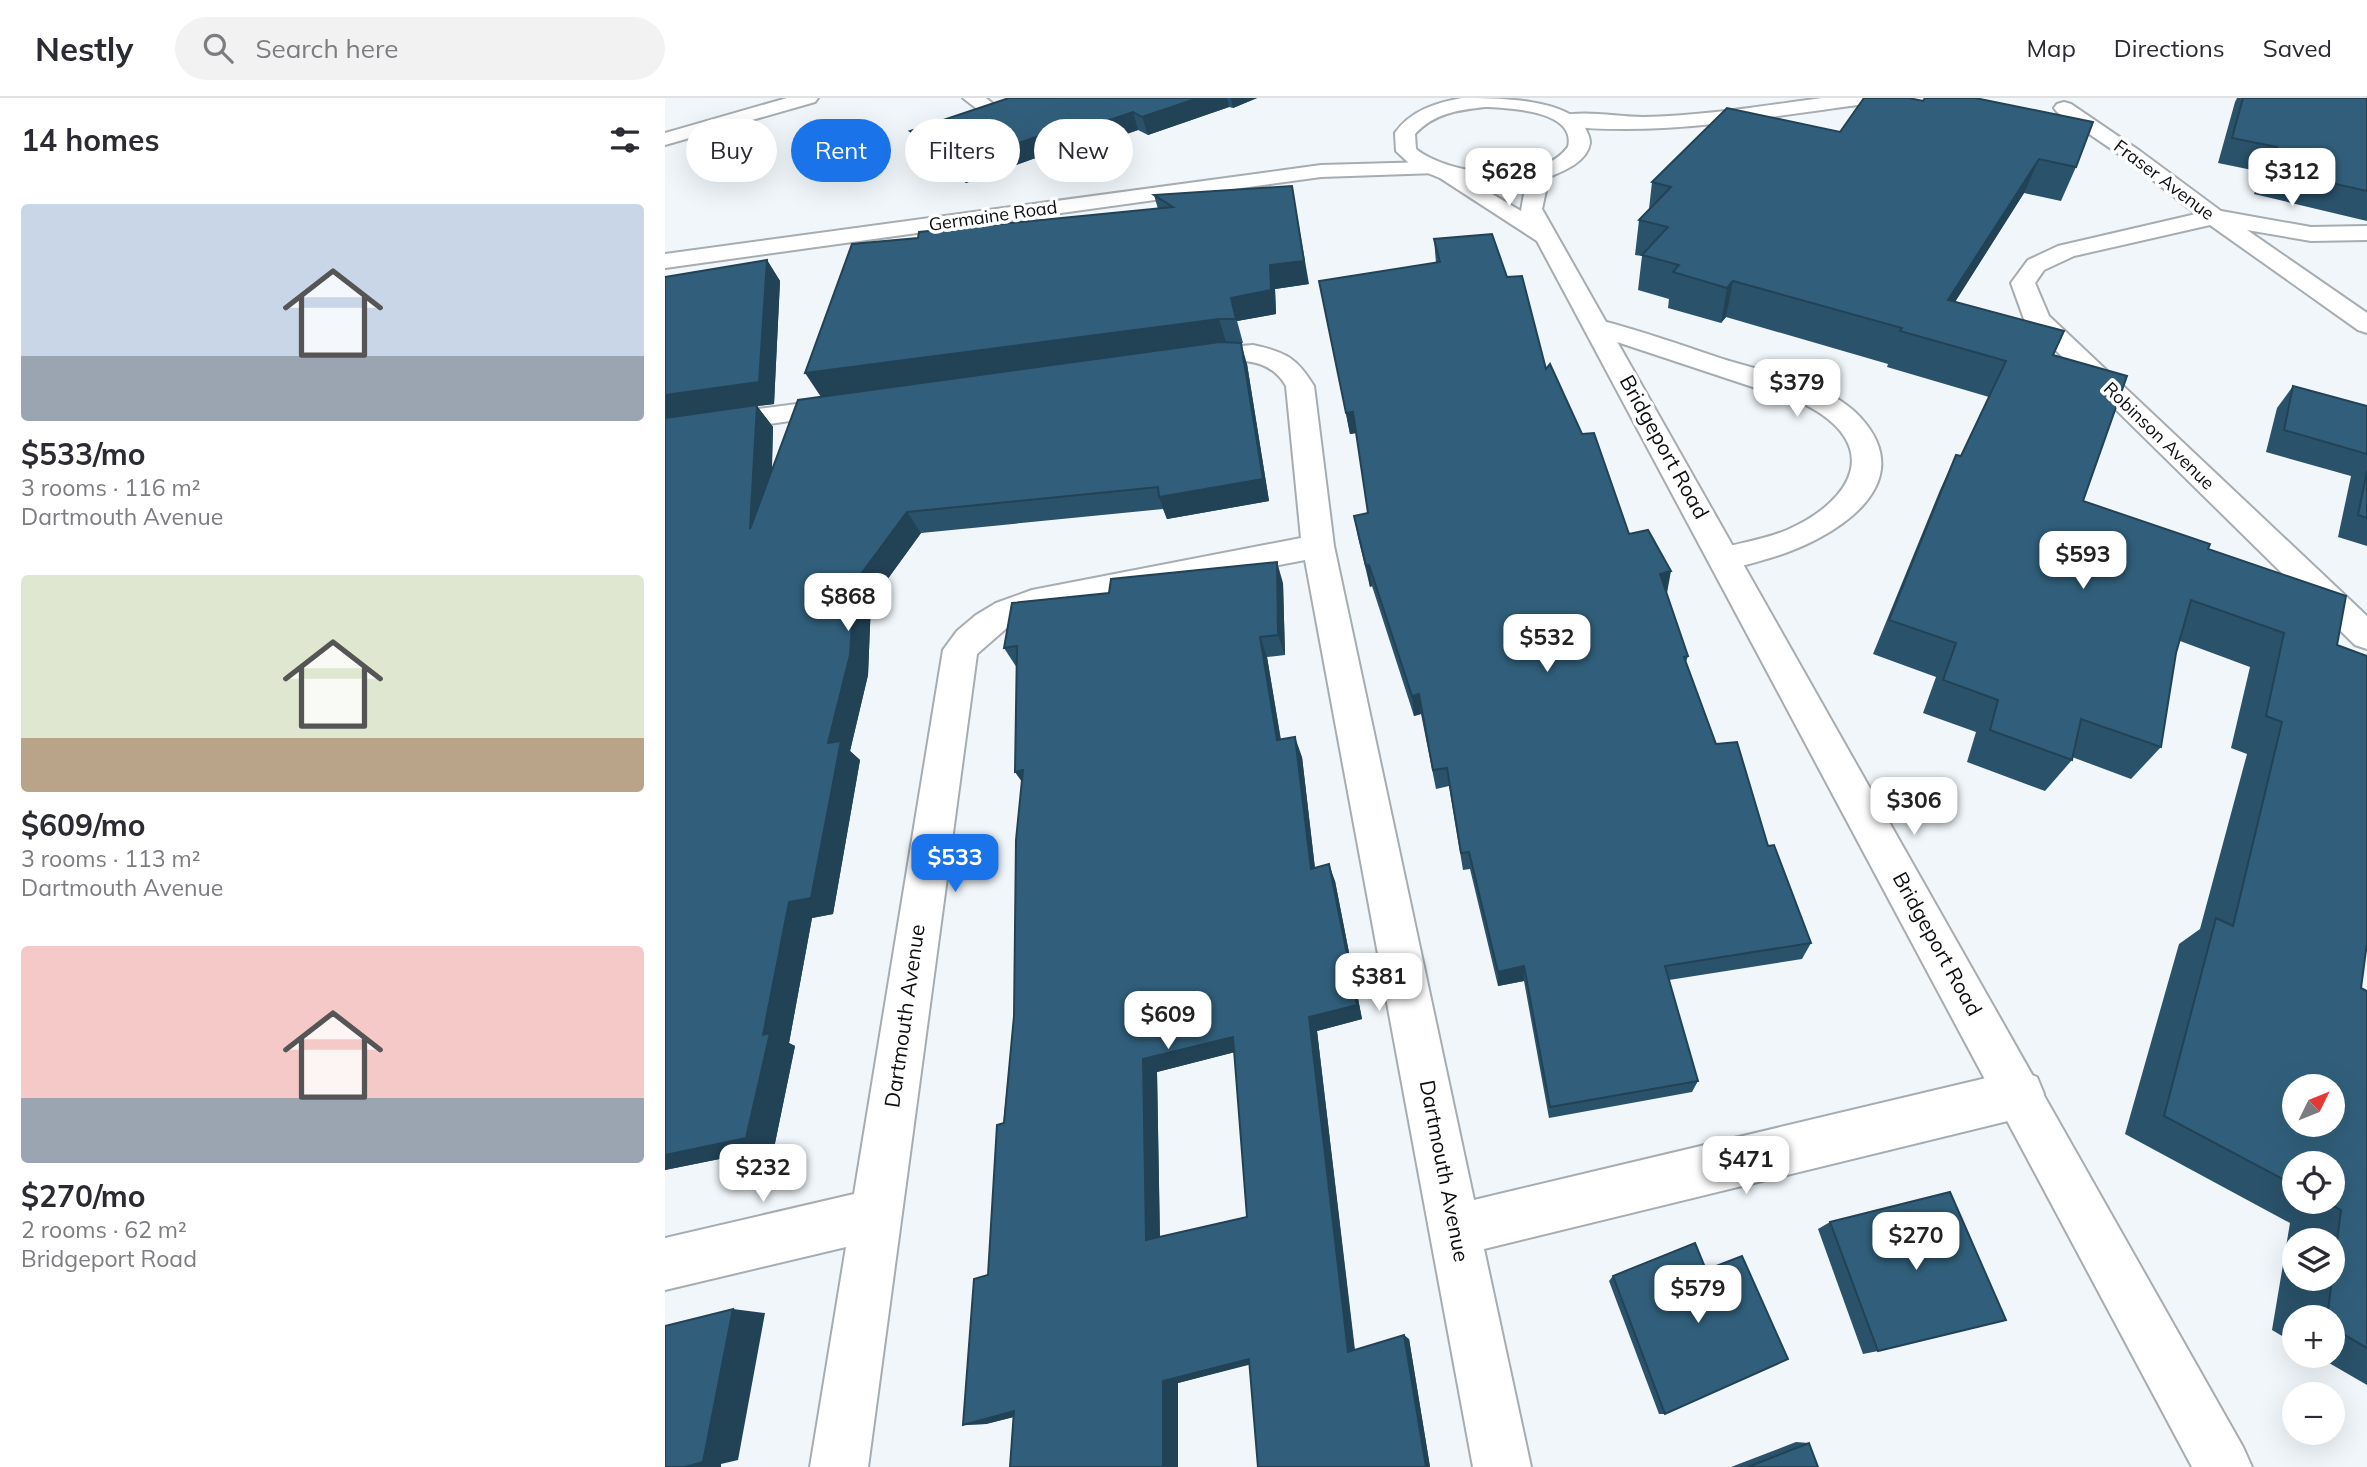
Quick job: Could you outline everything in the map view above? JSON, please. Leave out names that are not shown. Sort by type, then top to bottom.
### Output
[{"type":"street","points":[[665,139],[808,98]]},
{"type":"street","points":[[973,98],[993,112]]},
{"type":"street","points":[[1568,120],[1623,125],[1659,124],[1866,98]]},
{"type":"street","points":[[1404,144],[1405,133],[1426,114],[1471,100],[1524,101],[1552,111],[1568,120],[1577,130],[1579,146],[1659,124]]},
{"type":"street","name":"Fraser Avenue","points":[[2064,108],[2367,325]]},
{"type":"street","name":"Bridgeport Road","points":[[1404,144],[1411,157],[1549,238]]},
{"type":"street","name":"Germaine Road","points":[[1321,171],[1404,144]]},
{"type":"street","name":"Germaine Road","points":[[665,261],[1321,171],[1436,170],[1478,179],[1516,178],[1539,173],[1572,156],[1579,146]]},
{"type":"street","name":"Bridgeport Road","points":[[1539,173],[1531,209],[1599,328],[2223,1467]]},
{"type":"street","points":[[2214,217],[2311,234],[2367,233]]},
{"type":"street","name":"Robinson Avenue","points":[[2214,217],[2066,251],[2036,265],[2023,283],[2037,319],[2367,636]]},
{"type":"street","points":[[1599,328],[1790,389],[1834,409],[1859,432],[1868,457],[1863,484],[1846,505],[1818,530],[1785,544],[1725,558]]},
{"type":"street","name":"Dartmouth Avenue","points":[[1171,361],[1226,353],[1255,353],[1279,359],[1294,371],[1300,386],[1318,546],[1457,1230],[1502,1467]]},
{"type":"street","points":[[665,430],[870,402]]},
{"type":"street","name":"Dartmouth Avenue","points":[[839,1467],[960,650],[978,629],[1009,609],[1044,598],[1318,546]]},
{"type":"street","points":[[1457,1230],[2020,1094]]},
{"type":"street","points":[[665,1264],[877,1214]]},
{"type":"building","points":[[1009,98],[1198,98],[1142,117],[1133,112],[1112,119],[1034,119],[1034,138],[1020,143],[1020,119],[946,119]]},
{"type":"building","points":[[1864,98],[1909,98],[1923,101],[1925,98],[1975,98],[2093,122],[2076,167],[2039,159],[1948,300],[2064,331],[2053,355],[2127,376],[2083,501],[2210,544],[2208,549],[2346,596],[2337,645],[2367,656],[2367,943],[2361,988],[2367,991],[2367,1348],[2345,1335],[2345,1305],[2329,1305],[2330,1291],[2345,1291],[2345,1228],[2339,1228],[2340,1214],[2345,1214],[2345,1151],[2282,1151],[2282,1179],[2164,1116],[2216,918],[2233,926],[2282,722],[2266,716],[2284,633],[2191,600],[2176,653],[2161,747],[2081,719],[2072,760],[1990,730],[1998,700],[1943,680],[1956,643],[1889,620],[1956,455],[1961,456],[2006,361],[1900,331],[1902,328],[1733,281],[1727,288],[1673,272],[1679,265],[1642,255],[1668,227],[1639,220],[1671,187],[1652,182],[1727,108],[1840,132]]},
{"type":"building","points":[[2243,98],[2367,98],[2367,191],[2269,169],[2277,147],[2232,138]]},
{"type":"building","points":[[1292,186],[1304,261],[1270,265],[1271,290],[1231,298],[1236,319],[1219,319],[805,373],[852,244],[918,238],[919,232],[1173,207],[1154,195]]},
{"type":"building","points":[[1492,234],[1507,277],[1522,276],[1546,369],[1550,364],[1582,434],[1594,433],[1629,534],[1648,530],[1671,571],[1660,574],[1688,656],[1684,657],[1716,744],[1737,742],[1768,846],[1774,845],[1811,943],[1665,966],[1698,1081],[1550,1107],[1524,966],[1498,972],[1469,852],[1461,853],[1447,768],[1433,770],[1419,694],[1412,696],[1369,565],[1366,566],[1354,516],[1368,513],[1353,412],[1346,413],[1319,281],[1440,262],[1434,239]]},
{"type":"building","points":[[767,260],[759,382],[665,395],[665,277]]},
{"type":"building","points":[[1220,342],[1241,343],[1263,479],[1159,497],[1158,487],[907,512],[855,582],[850,655],[828,743],[841,741],[811,898],[789,902],[763,1035],[770,1033],[746,1138],[665,1155],[665,418],[757,405],[750,529],[798,400]]},
{"type":"building","points":[[2293,386],[2367,406],[2367,454],[2284,430]]},
{"type":"building","points":[[2367,471],[2367,518],[2358,515]]},
{"type":"building","points":[[1277,562],[1278,635],[1260,637],[1277,740],[1295,737],[1311,869],[1329,864],[1357,1005],[1309,1017],[1348,1352],[1404,1335],[1426,1467],[1258,1467],[1249,1359],[1163,1381],[1163,1467],[1010,1467],[1014,1411],[963,1425],[974,1279],[988,1275],[997,1125],[1004,1123],[1014,1016],[1016,840],[1023,770],[1015,772],[1017,646],[1004,648],[1012,603],[1109,593],[1111,579]],"holes":[[[1233,1037],[1247,1217],[1146,1240],[1143,1059]]]},
{"type":"building","points":[[1950,1192],[2006,1320],[1878,1351],[1830,1222]]},
{"type":"building","points":[[1695,1243],[1706,1270],[1742,1256],[1788,1359],[1665,1414],[1613,1276]]},
{"type":"building","points":[[733,1309],[703,1462],[685,1467],[665,1467],[665,1326]]},
{"type":"building","points":[[1809,1443],[1818,1467],[1748,1467]]}]
